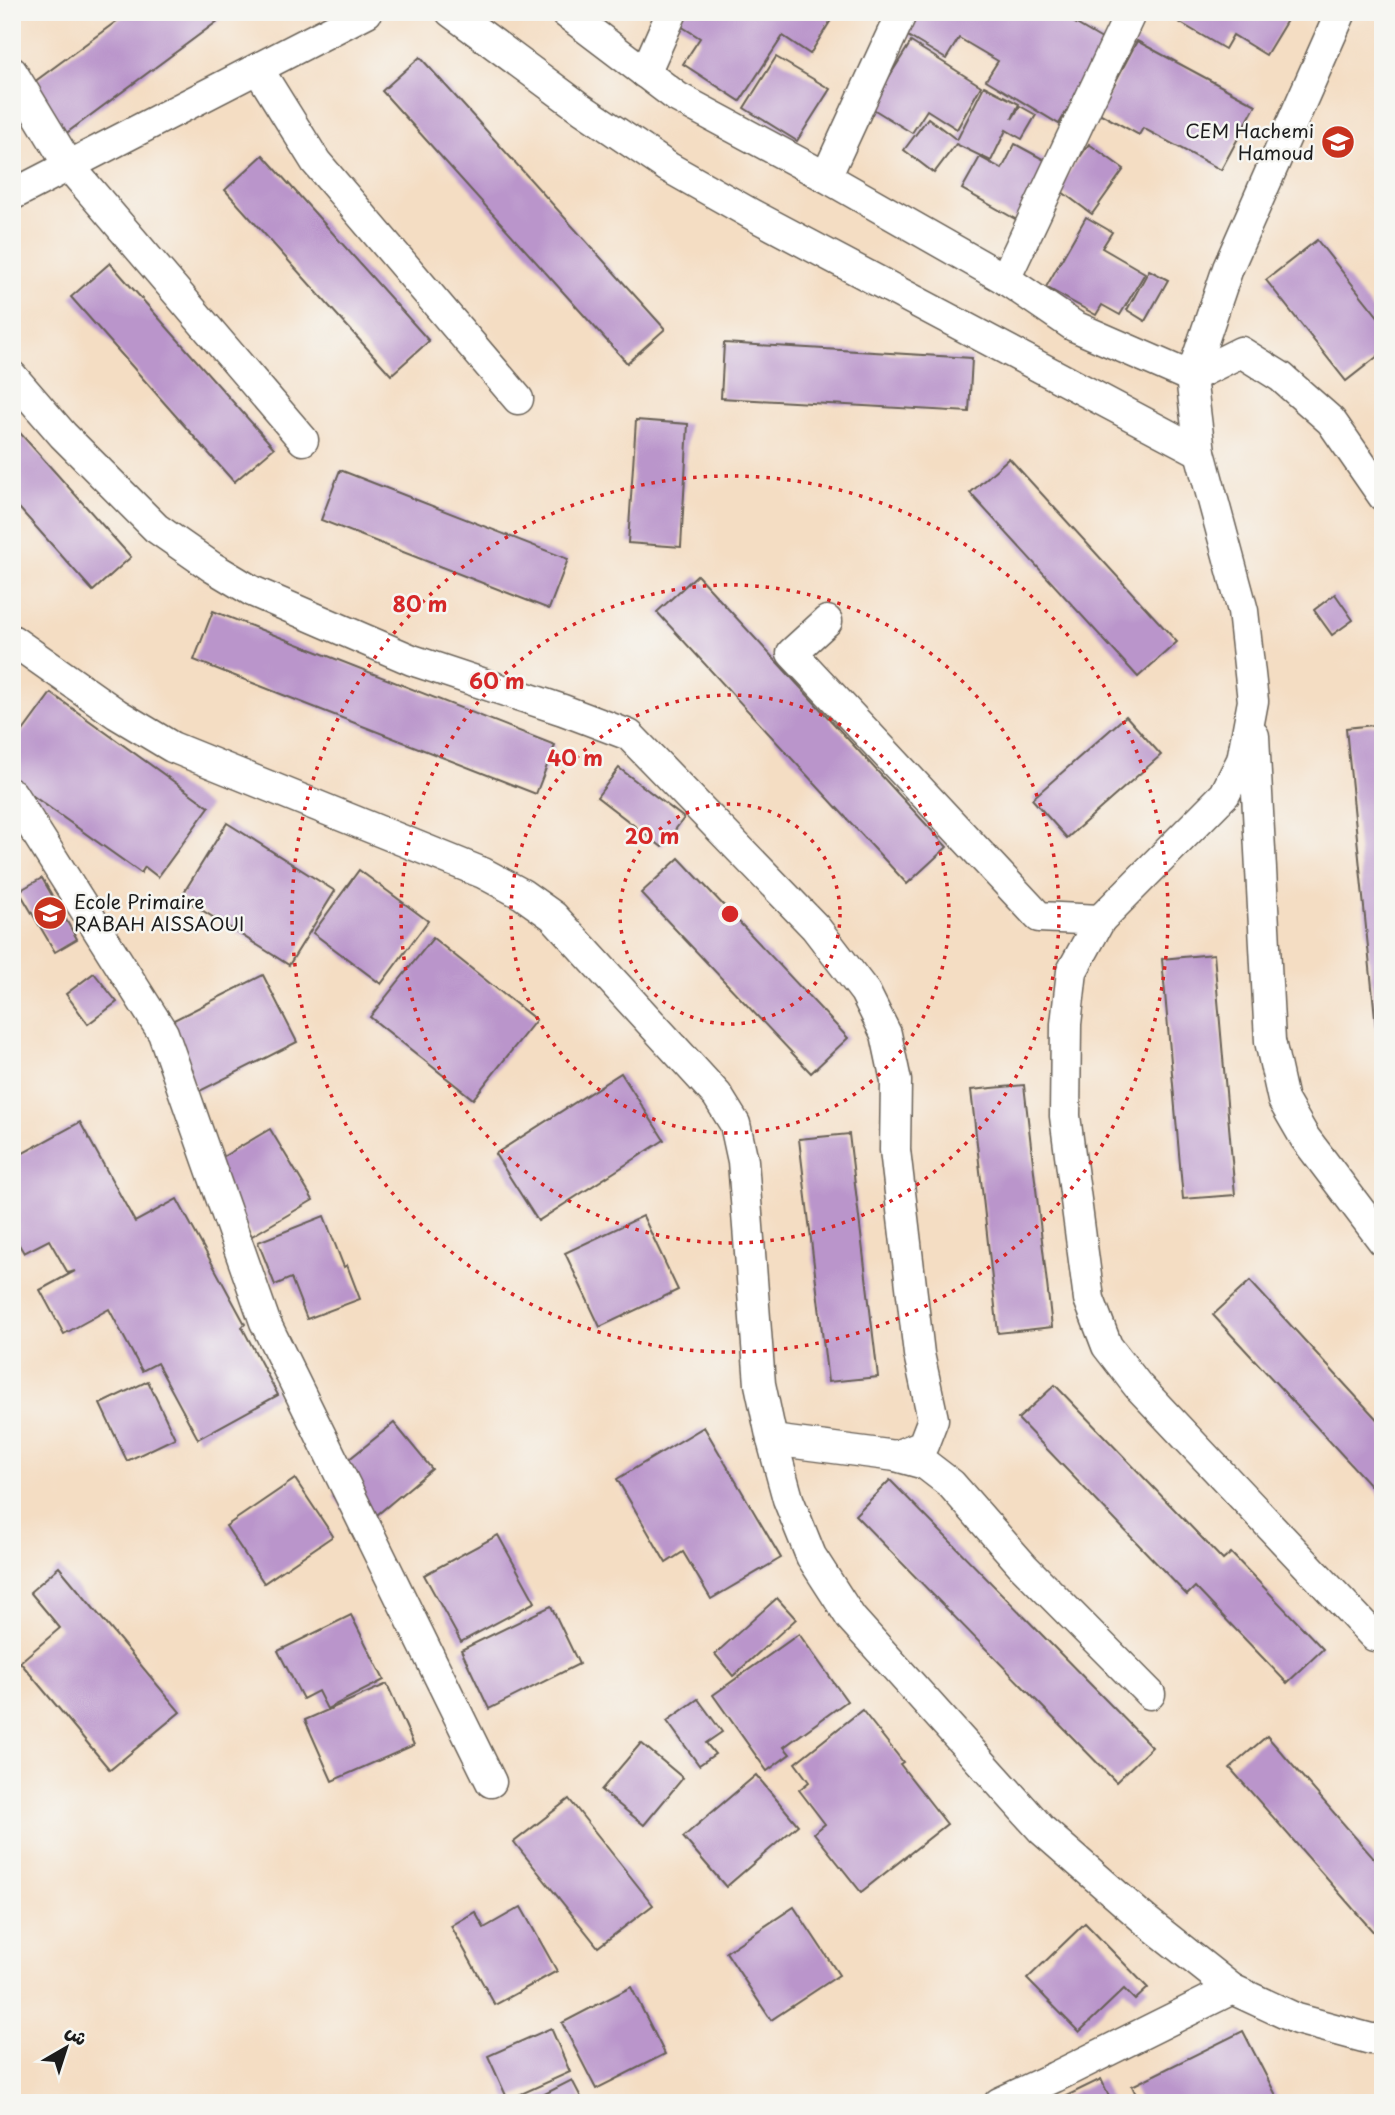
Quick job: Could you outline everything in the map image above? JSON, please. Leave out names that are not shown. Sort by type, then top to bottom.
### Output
[{"type":"street","points":[[12,195],[368,12]]},
{"type":"street","points":[[452,12],[582,109],[668,167],[753,215],[1200,452]]},
{"type":"street","points":[[565,12],[677,97],[826,177],[1005,279],[1074,326],[1191,377]]},
{"type":"street","points":[[645,73],[672,12]]},
{"type":"street","points":[[826,177],[902,12]]},
{"type":"street","points":[[1005,279],[1131,12]]},
{"type":"street","points":[[1341,12],[1228,268],[1191,377],[1200,452],[1243,611],[1253,701],[1269,1041],[1283,1100],[1305,1138],[1383,1241]]},
{"type":"street","points":[[258,69],[316,162],[518,399]]},
{"type":"street","points":[[12,72],[69,166],[303,440]]},
{"type":"street","points":[[1191,377],[1241,352],[1281,377],[1331,421],[1383,496]]},
{"type":"street","points":[[12,376],[63,435],[156,528],[252,591],[412,660],[629,735],[815,927],[865,992],[886,1034],[896,1081],[895,1150],[919,1354],[933,1419],[923,1445],[896,1456]]},
{"type":"street","points":[[827,621],[792,653],[1039,917],[1100,920]]},
{"type":"street","points":[[12,640],[117,714],[172,747],[483,873],[522,894],[554,916],[717,1095],[735,1124],[743,1161],[760,1384],[772,1440],[788,1499],[811,1556],[851,1618],[1042,1830],[1145,1920],[1232,1989],[1297,2020],[1371,2039],[1383,2039]]},
{"type":"street","points":[[1253,701],[1242,760],[1224,794],[1100,920],[1072,971],[1066,1024],[1065,1115],[1088,1299],[1107,1346],[1138,1386],[1374,1636]]},
{"type":"street","points":[[12,794],[163,1032],[265,1322],[491,1782]]},
{"type":"street","points":[[772,1440],[896,1456],[925,1464],[951,1484],[1023,1566],[1150,1694]]},
{"type":"street","points":[[999,2103],[1232,1989]]},
{"type":"building","points":[[129,12],[230,12],[57,140],[22,91]]},
{"type":"building","points":[[683,12],[836,12],[810,54],[783,36],[740,101],[683,64],[700,38],[676,23]]},
{"type":"building","points":[[919,12],[1056,12],[1107,42],[1059,124],[986,80],[998,61],[959,38],[946,59],[906,35]]},
{"type":"building","points":[[1162,12],[1292,12],[1266,55],[1233,35],[1225,49]]},
{"type":"building","points":[[1137,41],[1256,105],[1221,170],[1143,128],[1139,135],[1099,113]]},
{"type":"building","points":[[911,42],[981,86],[957,129],[927,110],[912,133],[870,107]]},
{"type":"building","points":[[420,57],[665,329],[627,363],[382,91]]},
{"type":"building","points":[[776,57],[830,89],[797,141],[744,108]]},
{"type":"building","points":[[984,86],[1019,104],[1012,119],[1020,106],[1036,115],[1022,139],[1006,130],[991,161],[956,144],[934,173],[904,150],[928,118],[957,140]]},
{"type":"building","points":[[1015,144],[1050,163],[1017,220],[962,189],[980,157],[1002,169]]},
{"type":"building","points":[[1089,144],[1124,169],[1092,214],[1058,189]]},
{"type":"building","points":[[263,155],[429,341],[391,375],[225,190]]},
{"type":"building","points":[[1086,217],[1112,232],[1102,248],[1145,273],[1120,315],[1102,305],[1096,315],[1046,287]]},
{"type":"building","points":[[1317,240],[1383,323],[1383,352],[1346,381],[1266,280]]},
{"type":"building","points":[[110,263],[274,448],[234,482],[71,297]]},
{"type":"building","points":[[1149,270],[1168,280],[1145,321],[1127,310]]},
{"type":"building","points":[[724,343],[972,358],[969,412],[721,398]]},
{"type":"building","points":[[636,420],[688,424],[681,547],[628,543]]},
{"type":"building","points":[[12,424],[131,557],[93,591],[12,500]]},
{"type":"building","points":[[1009,458],[1177,642],[1138,677],[970,493]]},
{"type":"building","points":[[340,470],[568,559],[549,609],[321,520]]},
{"type":"building","points":[[697,575],[947,847],[907,884],[657,612]]},
{"type":"building","points":[[1335,594],[1353,620],[1332,635],[1314,610]]},
{"type":"building","points":[[213,611],[555,745],[536,794],[194,660]]},
{"type":"building","points":[[51,693],[209,807],[158,877],[145,867],[141,873],[12,781],[12,746]]},
{"type":"building","points":[[1126,716],[1161,755],[1067,838],[1032,799]]},
{"type":"building","points":[[1383,724],[1383,1077],[1381,1077],[1346,728]]},
{"type":"building","points":[[619,768],[684,818],[662,847],[597,797]]},
{"type":"building","points":[[227,823],[335,891],[289,965],[181,897]]},
{"type":"building","points":[[679,858],[848,1038],[811,1073],[641,893]]},
{"type":"building","points":[[359,870],[428,921],[381,984],[313,933]]},
{"type":"building","points":[[42,878],[77,939],[55,952],[19,891]]},
{"type":"building","points":[[433,938],[536,1020],[473,1099],[370,1017]]},
{"type":"building","points":[[1214,954],[1235,1195],[1183,1199],[1162,959]]},
{"type":"building","points":[[94,973],[117,1002],[88,1024],[66,994]]},
{"type":"building","points":[[263,975],[297,1042],[198,1092],[164,1025]]},
{"type":"building","points":[[621,1073],[664,1140],[538,1221],[495,1154]]},
{"type":"building","points":[[1024,1085],[1052,1327],[998,1333],[971,1090]]},
{"type":"building","points":[[80,1122],[135,1222],[177,1199],[245,1324],[242,1327],[278,1395],[198,1439],[157,1363],[142,1371],[109,1309],[64,1334],[40,1290],[75,1271],[68,1273],[49,1240],[24,1253],[12,1233],[12,1159]]},
{"type":"building","points":[[270,1129],[313,1200],[252,1236],[209,1165]]},
{"type":"building","points":[[849,1134],[878,1377],[828,1382],[799,1139]]},
{"type":"building","points":[[324,1216],[360,1299],[307,1319],[291,1278],[275,1285],[258,1242]]},
{"type":"building","points":[[643,1216],[678,1290],[600,1327],[565,1253]]},
{"type":"building","points":[[1250,1281],[1383,1426],[1383,1499],[1213,1315]]},
{"type":"building","points":[[148,1381],[175,1438],[127,1461],[100,1404]]},
{"type":"building","points":[[1055,1385],[1223,1560],[1231,1553],[1323,1649],[1287,1683],[1195,1587],[1187,1595],[1018,1419]]},
{"type":"building","points":[[394,1423],[432,1469],[360,1529],[333,1496],[354,1479],[342,1465]]},
{"type":"building","points":[[704,1427],[781,1558],[711,1599],[683,1552],[666,1563],[617,1479]]},
{"type":"building","points":[[295,1479],[333,1536],[264,1583],[226,1526]]},
{"type":"building","points":[[890,1480],[1152,1747],[1116,1782],[855,1515]]},
{"type":"building","points":[[498,1535],[535,1602],[461,1642],[424,1575]]},
{"type":"building","points":[[59,1567],[180,1712],[110,1770],[20,1662],[60,1628],[30,1592]]},
{"type":"building","points":[[777,1598],[796,1619],[733,1676],[715,1654]]},
{"type":"building","points":[[551,1606],[579,1664],[489,1709],[461,1650]]},
{"type":"building","points":[[351,1615],[384,1680],[327,1709],[318,1691],[303,1699],[278,1651]]},
{"type":"building","points":[[799,1634],[847,1701],[784,1747],[790,1754],[767,1771],[713,1695]]},
{"type":"building","points":[[387,1684],[414,1745],[332,1781],[305,1720]]},
{"type":"building","points":[[698,1699],[722,1732],[706,1743],[715,1754],[699,1765],[667,1721]]},
{"type":"building","points":[[862,1710],[947,1824],[861,1892],[814,1833],[825,1824],[799,1790],[809,1782],[795,1763]]},
{"type":"building","points":[[1267,1736],[1383,1869],[1383,1943],[1230,1768]]},
{"type":"building","points":[[641,1743],[683,1778],[644,1825],[601,1790]]},
{"type":"building","points":[[756,1775],[798,1825],[726,1887],[683,1837]]},
{"type":"building","points":[[569,1799],[653,1905],[598,1947],[514,1842]]},
{"type":"building","points":[[521,1907],[557,1971],[495,2005],[451,1926],[475,1912],[484,1928]]},
{"type":"building","points":[[794,1907],[839,1975],[771,2020],[726,1952]]},
{"type":"building","points":[[1085,1923],[1148,1988],[1135,2000],[1124,1989],[1079,2032],[1027,1979]]},
{"type":"building","points":[[631,1987],[665,2054],[596,2089],[562,2023]]},
{"type":"building","points":[[551,2028],[570,2072],[508,2100],[488,2056]]},
{"type":"building","points":[[1243,2031],[1280,2103],[1140,2103],[1132,2086]]},
{"type":"building","points":[[1101,2079],[1112,2103],[1052,2103]]},
{"type":"building","points":[[572,2080],[584,2103],[527,2103]]},
{"type":"place","name":"CEM Hachemi Hamoud","points":[[1338,142]]},
{"type":"place","name":"Ecole Primaire RABAH AISSAOUI","points":[[50,913]]}]
